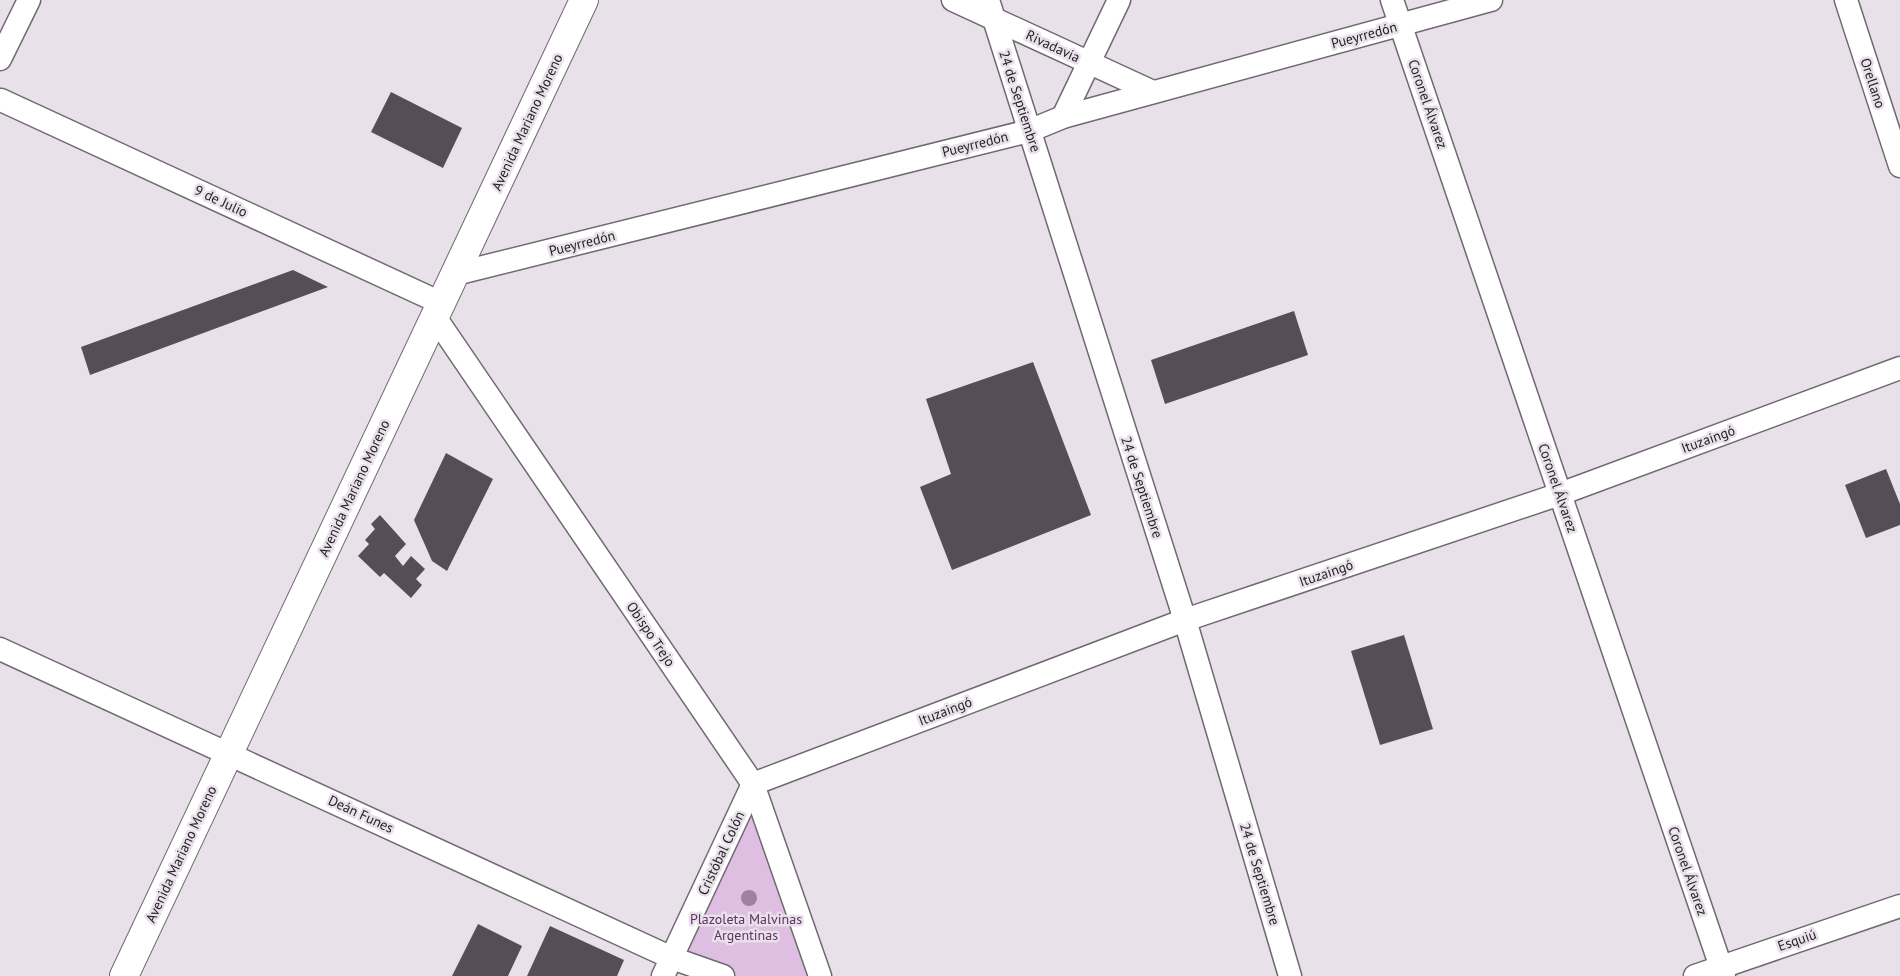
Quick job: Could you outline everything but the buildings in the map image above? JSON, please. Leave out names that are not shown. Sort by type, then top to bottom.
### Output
[{"type":"main road","name":"Avenida Mariano Moreno","points":[[124,976],[584,0]]},
{"type":"street","points":[[0,59],[29,0]]},
{"type":"street","name":"Rivadavia","points":[[953,0],[991,9],[1089,63],[1153,92]]},
{"type":"street","points":[[1063,116],[1119,0]]},
{"type":"street","name":"Coronel Álvarez","points":[[1392,0],[1722,971]]},
{"type":"street","name":"Pueyrredón","points":[[454,274],[1029,131],[1063,116],[1491,0]]},
{"type":"street","name":"Orellano","points":[[1846,0],[1900,166]]},
{"type":"street","name":"24 de Septiembre","points":[[991,9],[1184,620],[1290,976]]},
{"type":"street","name":"9 de Julio","points":[[0,95],[438,310]]},
{"type":"street","name":"Obispo Trejo","points":[[438,310],[754,784],[820,976]]},
{"type":"street","name":"Ituzaingó","points":[[754,784],[1184,620],[1560,494],[1900,368]]},
{"type":"street","name":"Deán Funes","points":[[0,649],[229,753],[668,967],[722,976]]},
{"type":"street","name":"Cristóbal Colón","points":[[668,967],[754,784]]},
{"type":"street","name":"Esquiú","points":[[1695,976],[1722,971],[1900,906]]},
{"type":"green space","name":"Plazoleta Malvinas Argentinas","points":[[752,794],[815,976],[735,976],[679,956]]}]
